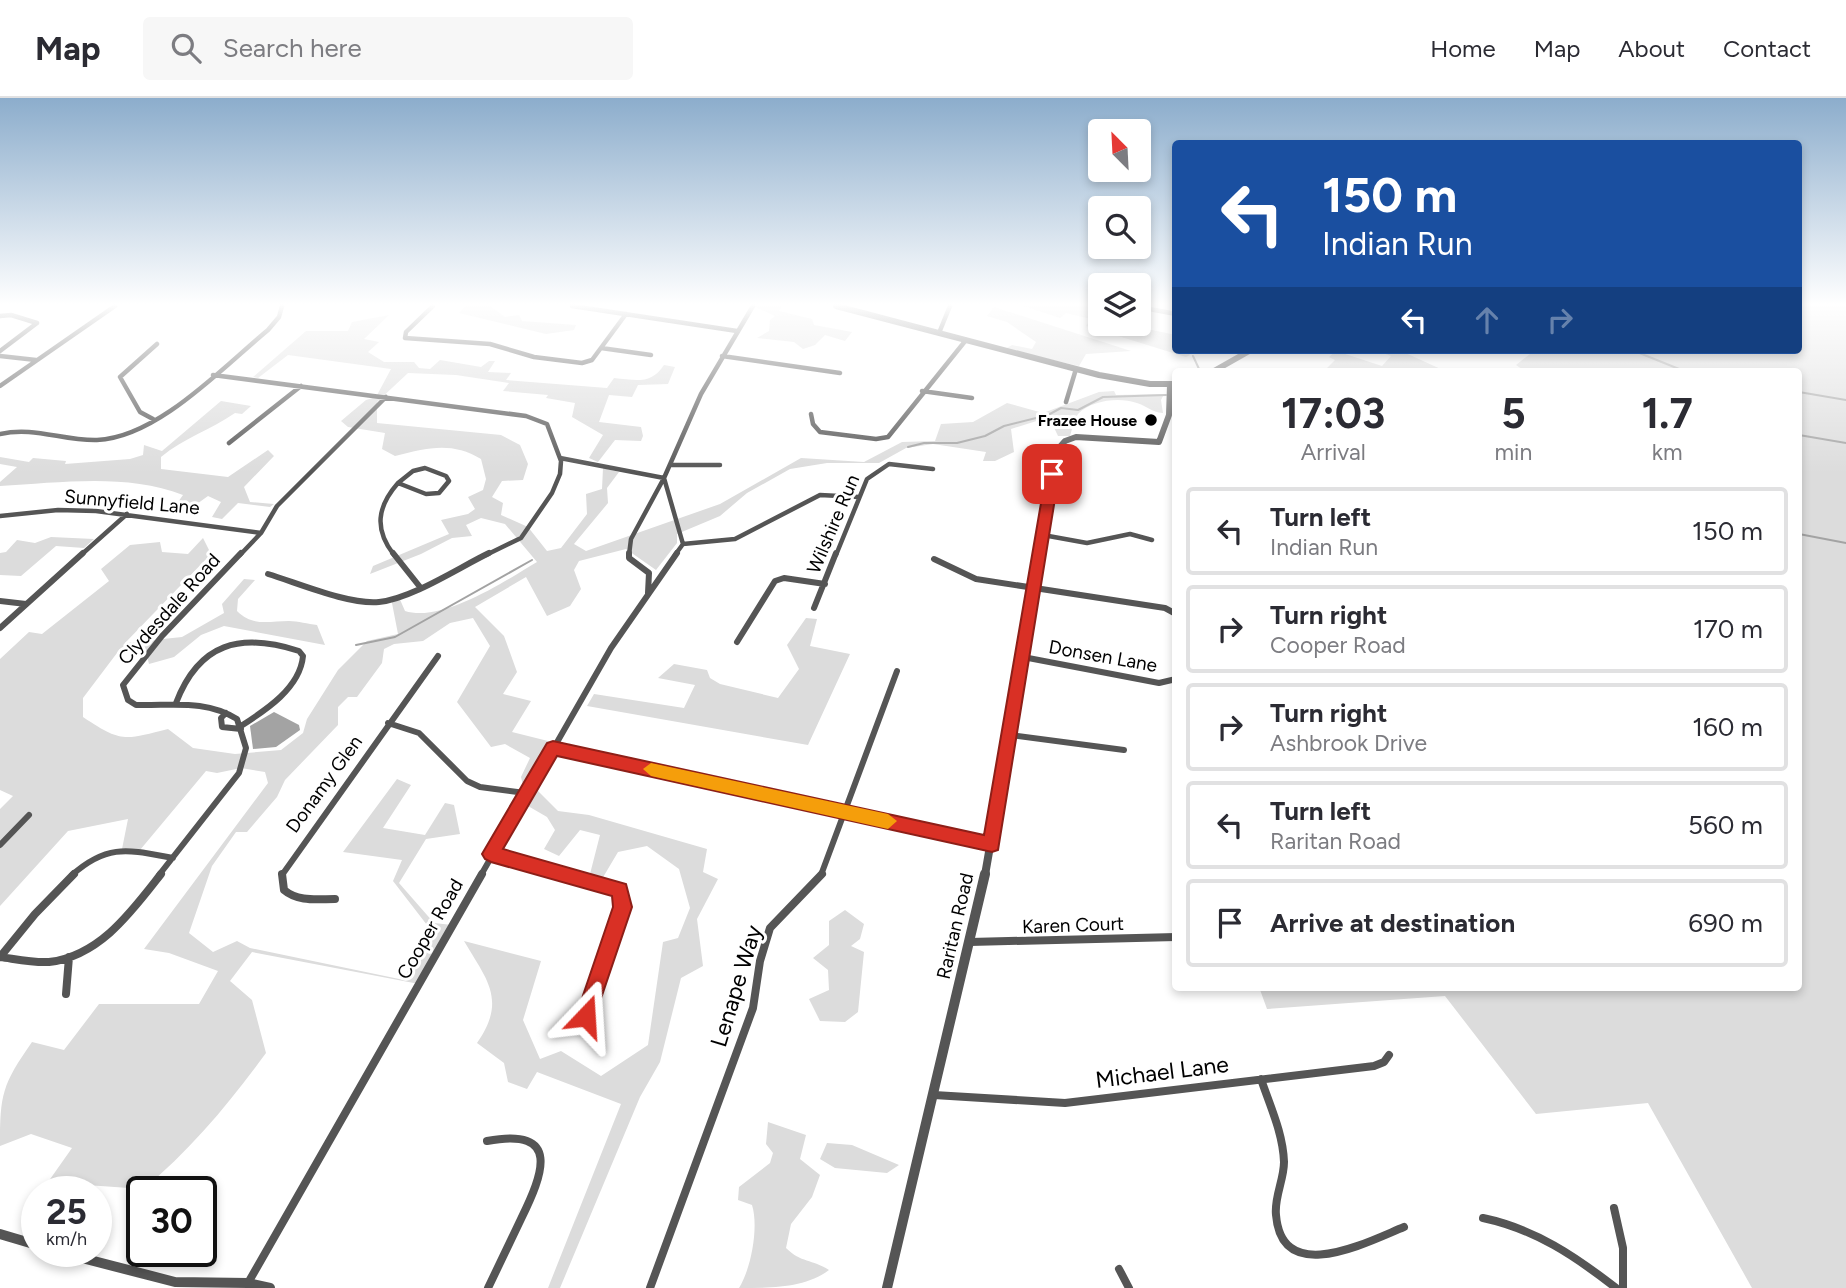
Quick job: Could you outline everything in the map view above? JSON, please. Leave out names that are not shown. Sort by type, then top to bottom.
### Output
[{"type":"street","points":[[0,386],[35,362]]},
{"type":"street","points":[[137,362],[120,377],[140,412],[153,419]]},
{"type":"street","points":[[0,434],[23,430],[100,440],[123,434],[180,403],[228,362]]},
{"type":"street","points":[[663,573],[649,573],[633,562],[628,551],[631,538],[664,478],[719,362]]},
{"type":"street","points":[[760,362],[840,373]]},
{"type":"street","points":[[811,414],[813,424],[820,432],[884,439],[947,362]]},
{"type":"street","points":[[1048,362],[1172,389]]},
{"type":"street","points":[[1066,402],[1076,369]]},
{"type":"street","points":[[213,374],[541,420],[550,428],[560,458],[560,477],[525,535],[393,599],[368,602],[268,574]]},
{"type":"street","points":[[229,443],[301,386]]},
{"type":"street","name":"Raritan Road","points":[[887,1288],[992,844],[1054,461],[1062,443],[1087,437],[1159,442],[1164,433],[1172,389]]},
{"type":"street","points":[[922,391],[972,398]]},
{"type":"street","name":"Clydesdale Road","points":[[241,727],[226,713],[206,704],[136,705],[128,701],[123,685],[162,636],[261,533],[277,506],[386,397]]},
{"type":"street","points":[[560,458],[664,478]]},
{"type":"street","name":"Wilshire Run","points":[[814,608],[867,479],[883,466],[899,463],[933,469]]},
{"type":"street","points":[[670,465],[720,465]]},
{"type":"street","points":[[398,483],[428,495],[440,492],[449,481],[438,470],[425,468],[413,471],[398,483],[383,501],[379,525],[386,545],[420,587]]},
{"type":"street","points":[[664,478],[683,544],[735,539],[820,495],[859,497]]},
{"type":"street","points":[[656,493],[667,492]]},
{"type":"street","name":"Sunnyfield Lane","points":[[0,516],[67,510],[127,514],[261,533]]},
{"type":"street","points":[[0,628],[127,514]]},
{"type":"street","points":[[1043,535],[1089,543],[1126,533],[1152,540]]},
{"type":"street","name":"Cooper Road","points":[[248,1283],[611,648],[683,544]]},
{"type":"street","points":[[934,559],[976,579],[1165,608],[1172,612]]},
{"type":"street","points":[[648,595],[649,573]]},
{"type":"street","points":[[737,642],[775,581],[784,578],[825,584]]},
{"type":"street","points":[[0,601],[26,604]]},
{"type":"street","points":[[176,703],[189,673],[225,648],[258,642],[299,651],[303,656],[303,666],[276,701],[241,727],[222,727],[221,718],[226,713]]},
{"type":"street","name":"Donamy Glen","points":[[335,900],[304,899],[287,895],[280,883],[282,871],[438,656]]},
{"type":"street","name":"Donsen Lane","points":[[1023,657],[1163,683],[1172,680]]},
{"type":"street","name":"Lenape Way","points":[[650,1288],[753,1008],[760,961],[770,929],[820,877],[897,671]]},
{"type":"street","points":[[388,723],[419,733],[467,781],[481,787],[526,793]]},
{"type":"street","points":[[0,957],[47,962],[69,957],[100,941],[127,917],[239,773],[246,748],[241,727]]},
{"type":"street","points":[[1010,735],[1124,750]]},
{"type":"street","points":[[553,748],[992,844]]},
{"type":"street","points":[[0,845],[29,815]]},
{"type":"street","points":[[0,957],[37,909],[71,877],[106,853],[124,850],[173,858]]},
{"type":"street","points":[[491,854],[620,890],[623,907],[586,1016]]},
{"type":"street","name":"Karen Court","points":[[970,942],[1172,937]]},
{"type":"street","points":[[66,994],[69,957]]},
{"type":"street","name":"Michael Lane","points":[[934,1095],[1065,1103],[1374,1066],[1384,1062],[1389,1055]]},
{"type":"street","points":[[1261,1079],[1284,1160],[1276,1221],[1282,1237],[1293,1251],[1317,1258],[1404,1227]]},
{"type":"street","points":[[488,1141],[513,1135],[527,1138],[538,1147],[543,1168],[538,1185],[488,1288]]},
{"type":"street","points":[[1614,1209],[1623,1237],[1626,1267],[1623,1288]]},
{"type":"street","points":[[1483,1218],[1510,1222],[1530,1230],[1569,1252],[1616,1288]]},
{"type":"street","points":[[0,1234],[21,1240]]},
{"type":"street","points":[[112,1266],[175,1282],[248,1283],[270,1288]]},
{"type":"street","points":[[1119,1269],[1129,1288]]},
{"type":"shaded area","points":[[271,362],[279,362],[258,378],[253,377]]},
{"type":"shaded area","points":[[336,362],[414,362],[419,368],[430,369],[438,362],[481,367],[488,362],[495,362],[488,372],[511,373],[506,380],[607,388],[614,378],[642,380],[654,376],[664,365],[675,367],[668,384],[638,385],[632,397],[609,395],[599,422],[641,427],[643,436],[641,441],[615,440],[598,462],[589,458],[603,435],[572,417],[575,403],[546,398],[548,395],[503,391],[509,383],[456,375],[408,373],[377,402],[377,423],[501,435],[520,445],[528,464],[523,480],[502,481],[492,497],[503,503],[501,515],[528,527],[547,551],[561,548],[587,514],[586,494],[602,489],[603,468],[619,472],[607,488],[608,503],[574,544],[586,551],[720,504],[801,458],[864,462],[902,442],[935,441],[941,424],[973,422],[1007,403],[1043,413],[1099,392],[1114,391],[1116,395],[1164,394],[1161,400],[1163,413],[1122,400],[1106,401],[1084,409],[1078,414],[1070,436],[1058,436],[1049,417],[1011,429],[1014,452],[995,461],[983,461],[986,452],[933,444],[906,448],[879,463],[827,463],[790,469],[747,493],[720,516],[677,534],[677,543],[656,570],[626,549],[579,561],[574,570],[581,589],[570,606],[547,616],[526,577],[475,607],[504,636],[517,672],[503,694],[531,701],[512,732],[556,743],[531,784],[558,811],[589,815],[707,849],[703,872],[718,879],[697,919],[703,966],[681,978],[660,1062],[640,1097],[560,1288],[548,1288],[621,1104],[537,1072],[527,1089],[508,1082],[504,1063],[477,1043],[486,1028],[492,1002],[486,979],[464,941],[541,961],[523,1020],[540,1059],[561,1051],[601,1076],[648,1045],[663,942],[678,938],[690,908],[679,869],[647,846],[618,852],[602,879],[590,874],[600,835],[580,830],[559,856],[544,849],[555,830],[547,817],[528,806],[521,777],[530,758],[505,744],[491,747],[457,702],[490,646],[473,618],[450,623],[423,641],[394,644],[384,649],[382,663],[357,697],[348,697],[338,707],[338,725],[285,780],[277,797],[247,832],[236,832],[212,866],[189,933],[213,952],[237,941],[250,948],[404,980],[427,925],[393,881],[402,860],[343,852],[397,779],[411,785],[383,828],[425,835],[445,803],[454,805],[460,834],[426,839],[399,883],[434,923],[452,925],[419,984],[252,952],[230,981],[252,1000],[266,1053],[209,1125],[159,1176],[126,1176],[126,1188],[112,1187],[112,1176],[52,1176],[72,1148],[31,1134],[0,1146],[5,1091],[14,1069],[32,1042],[64,1050],[99,1004],[199,1004],[218,971],[169,953],[144,949],[268,783],[265,772],[241,768],[217,773],[206,771],[140,850],[122,849],[128,819],[68,831],[0,906],[0,809],[13,796],[0,790],[0,659],[29,632],[42,634],[109,581],[101,569],[130,545],[160,542],[162,552],[188,554],[203,538],[211,554],[125,643],[182,637],[224,613],[222,604],[244,579],[255,580],[238,599],[237,611],[243,616],[262,622],[292,621],[317,625],[325,645],[224,626],[201,635],[174,657],[149,664],[147,656],[120,649],[83,698],[83,717],[115,735],[124,737],[168,729],[193,748],[235,754],[281,750],[303,733],[307,719],[338,670],[367,641],[398,634],[391,598],[398,595],[405,611],[437,611],[473,598],[537,562],[505,524],[481,518],[466,525],[472,536],[452,538],[421,554],[370,574],[373,566],[449,534],[441,520],[468,514],[475,509],[468,497],[483,490],[486,479],[481,459],[470,453],[439,448],[395,456],[382,449],[385,433],[348,427],[341,421],[366,400],[376,397],[391,369]]},
{"type":"shaded area","points":[[1060,362],[1082,362],[1079,366]]},
{"type":"shaded area","points":[[1333,362],[1368,362],[1382,366],[1386,362],[1424,362],[1438,368],[1327,368]]},
{"type":"shaded area","points":[[1520,362],[1846,362],[1846,1288],[1752,1288],[1648,1103],[1536,1114],[1445,996],[1267,1009],[1260,991],[1802,991],[1802,368],[1520,368],[1516,365]]},
{"type":"shaded area","points":[[221,401],[251,406],[242,414],[235,413],[170,450],[161,457],[161,469],[228,477],[268,450],[274,456],[244,487],[250,502],[274,504],[270,507],[238,503],[222,519],[212,517],[221,502],[208,496],[183,514],[171,512],[183,495],[139,484],[93,481],[0,486],[0,482],[17,467],[0,464],[0,457],[29,462],[33,458],[66,461],[65,464],[130,459],[143,455],[144,445],[162,451]]},
{"type":"shaded area","points":[[51,537],[94,539],[84,548],[56,546],[21,576],[0,575],[0,553],[6,552],[17,540],[35,543]]},
{"type":"shaded area","points":[[806,618],[817,619],[810,646],[850,654],[808,745],[587,706],[594,694],[684,708],[695,685],[658,678],[674,664],[707,670],[710,678],[720,684],[778,698],[799,669],[787,645]]},
{"type":"shaded area","points":[[274,712],[299,725],[300,730],[276,747],[253,749],[250,726]]},
{"type":"shaded area","points":[[845,910],[864,924],[860,939],[851,946],[864,952],[858,1012],[845,1022],[820,1021],[809,999],[829,990],[828,970],[813,958],[829,945],[829,921]]},
{"type":"shaded area","points":[[768,1122],[806,1135],[800,1159],[820,1175],[812,1197],[791,1224],[786,1248],[797,1256],[829,1270],[798,1284],[739,1288],[750,1259],[755,1225],[752,1205],[738,1200],[739,1187],[770,1163],[773,1153],[766,1144]]},
{"type":"shaded area","points":[[827,1143],[852,1145],[899,1165],[887,1173],[835,1168],[820,1159]]},
{"type":"waterway","points":[[1196,362],[1199,368]]},
{"type":"waterway","points":[[1661,362],[1677,368]]},
{"type":"waterway","points":[[1802,393],[1846,400]]},
{"type":"waterway","points":[[908,447],[924,443],[957,443],[985,436],[1004,426],[1048,415],[1061,408],[1078,410],[1103,397],[1166,395]]},
{"type":"waterway","points":[[1802,436],[1846,443]]},
{"type":"waterway","points":[[1802,535],[1846,543]]},
{"type":"waterway","points":[[356,645],[395,637],[532,560]]},
{"type":"slow traffic","points":[[651,769],[888,821]]},
{"type":"place","name":"Frazee House","points":[[1151,420]]},
{"type":"route","points":[[586,1016],[623,907],[620,890],[491,854],[553,748],[992,844],[1052,474]]}]
